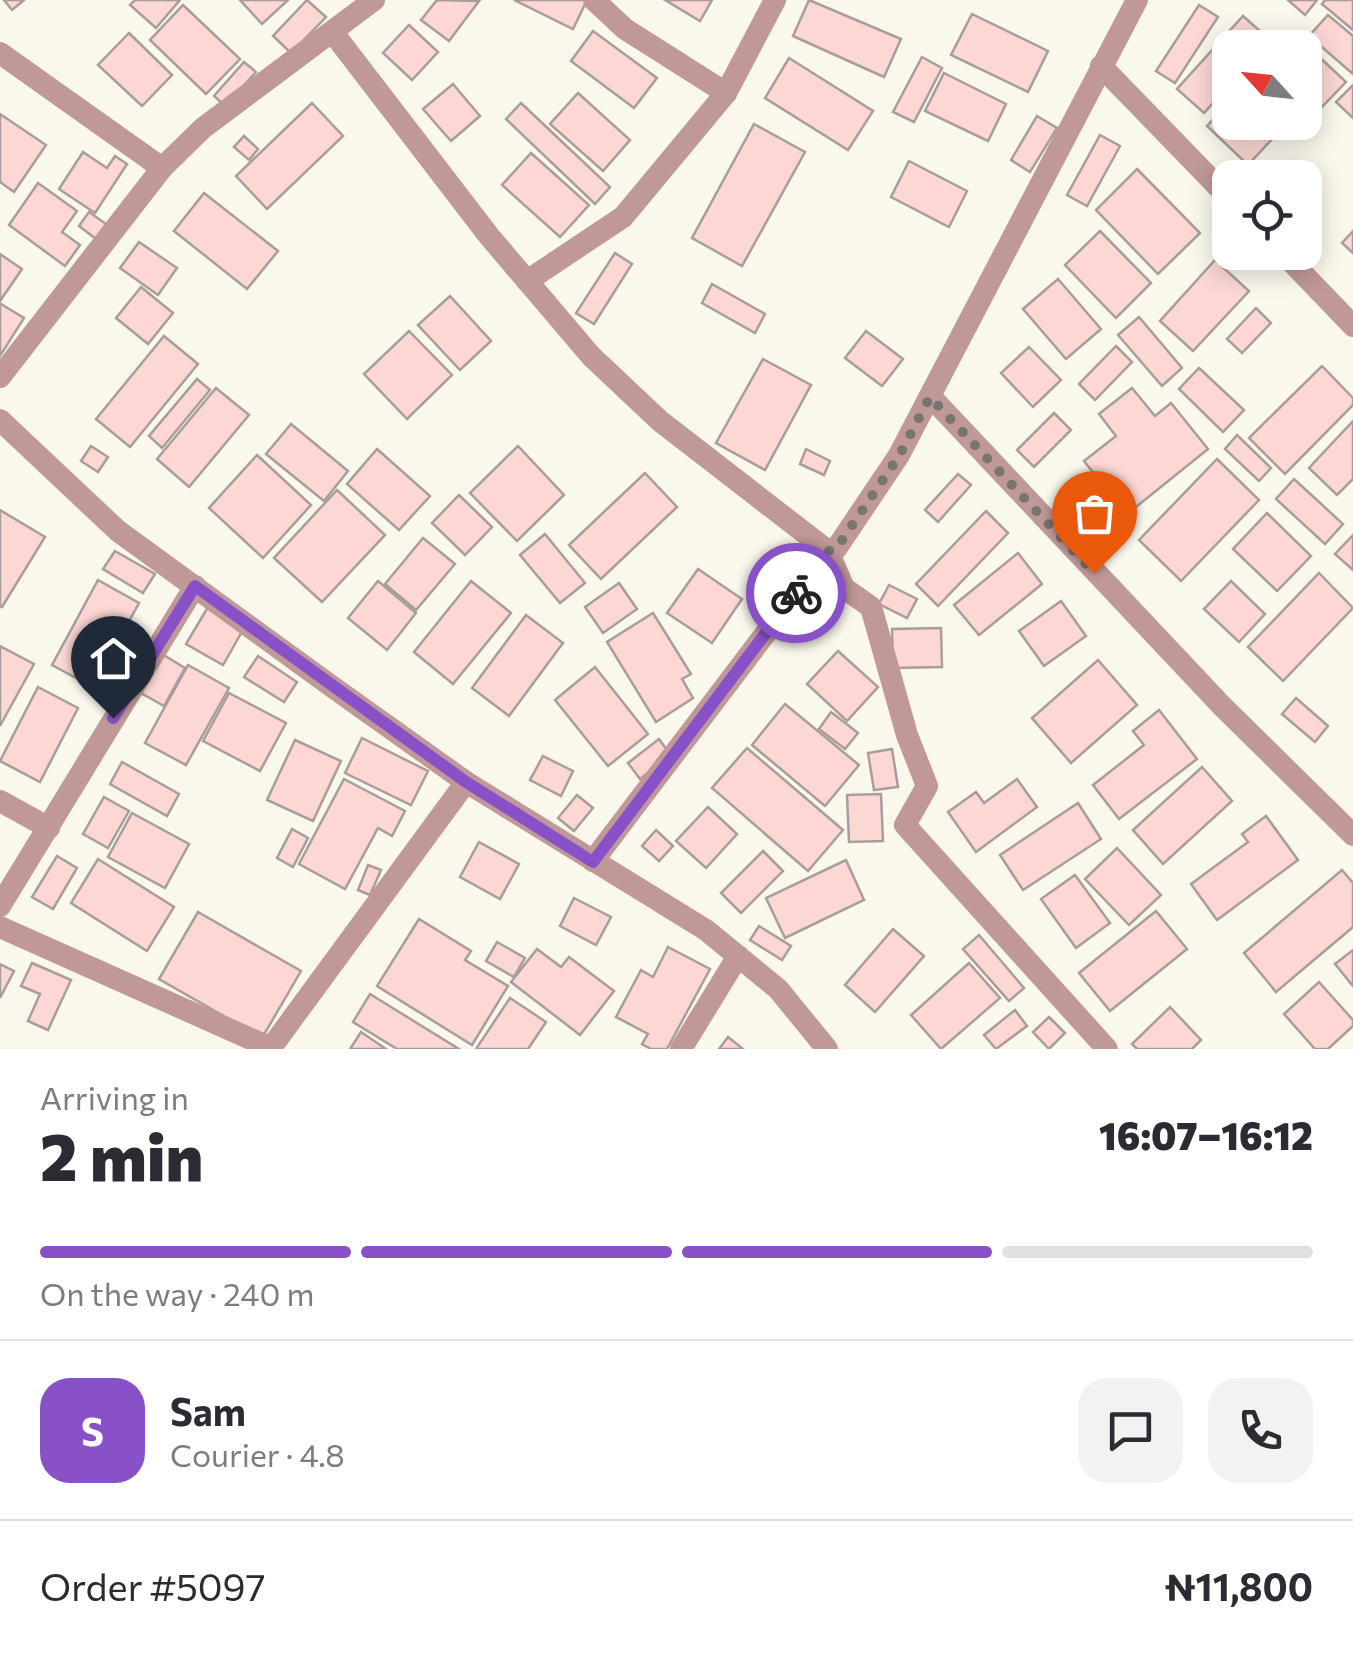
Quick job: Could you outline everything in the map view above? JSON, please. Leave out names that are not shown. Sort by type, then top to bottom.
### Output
[{"type":"street","points":[[0,377],[162,168],[203,128],[293,57],[334,34],[374,0]]},
{"type":"street","points":[[594,0],[626,30],[726,92]]},
{"type":"street","points":[[528,281],[623,217],[726,92],[775,0]]},
{"type":"street","points":[[593,862],[828,551],[836,549],[899,456],[1137,0]]},
{"type":"street","points":[[334,34],[591,356],[660,421],[828,551],[844,588],[871,607],[907,735],[927,786],[904,826],[1107,1049]]},
{"type":"street","points":[[0,53],[162,168]]},
{"type":"street","points":[[1101,66],[1212,180]]},
{"type":"street","points":[[1299,270],[1353,326]]},
{"type":"street","points":[[930,397],[1222,706],[1353,835]]},
{"type":"street","points":[[0,420],[118,531],[466,782],[706,930],[778,989],[826,1049]]},
{"type":"street","points":[[0,906],[195,586]]},
{"type":"street","points":[[0,927],[270,1049],[466,782]]},
{"type":"street","points":[[0,801],[49,828]]},
{"type":"street","points":[[681,1049],[738,956]]},
{"type":"building","points":[[4,0],[24,0],[12,10]]},
{"type":"building","points":[[135,0],[180,0],[156,28],[130,5]]},
{"type":"building","points":[[240,0],[288,0],[262,24]]},
{"type":"building","points":[[307,0],[326,17],[291,53],[273,36]]},
{"type":"building","points":[[437,0],[479,1],[449,41],[421,20]]},
{"type":"building","points":[[514,0],[587,0],[573,29]]},
{"type":"building","points":[[665,0],[712,0],[700,21]]},
{"type":"building","points":[[809,0],[901,39],[884,77],[793,36]]},
{"type":"building","points":[[1288,0],[1317,0],[1305,15]]},
{"type":"building","points":[[1325,0],[1353,0],[1353,30],[1322,4]]},
{"type":"building","points":[[183,5],[240,59],[206,94],[150,40]]},
{"type":"building","points":[[1199,5],[1218,17],[1175,83],[1156,71]]},
{"type":"building","points":[[972,14],[1048,51],[1028,92],[951,55]]},
{"type":"building","points":[[1328,15],[1353,36],[1353,74],[1322,47],[1322,30],[1314,30]]},
{"type":"building","points":[[1243,16],[1259,30],[1230,30]]},
{"type":"building","points":[[409,25],[438,52],[412,80],[383,53]]},
{"type":"building","points":[[593,31],[657,78],[634,108],[571,61]]},
{"type":"building","points":[[129,33],[172,75],[142,106],[98,65]]},
{"type":"building","points":[[1212,50],[1212,104],[1204,113],[1177,89]]},
{"type":"building","points":[[922,57],[942,68],[914,122],[893,112]]},
{"type":"building","points":[[789,58],[873,111],[848,150],[765,98]]},
{"type":"building","points":[[1322,60],[1346,82],[1322,107]]},
{"type":"building","points":[[244,62],[256,72],[225,106],[214,96]]},
{"type":"building","points":[[944,73],[1006,104],[988,141],[925,111]]},
{"type":"building","points":[[453,84],[480,116],[451,141],[423,109]]},
{"type":"building","points":[[1353,85],[1353,118],[1336,102]]},
{"type":"building","points":[[578,93],[630,140],[603,171],[550,124]]},
{"type":"building","points":[[312,103],[343,136],[267,209],[236,176]]},
{"type":"building","points":[[521,103],[610,187],[595,204],[506,119]]},
{"type":"building","points":[[0,114],[46,145],[14,192],[0,182]]},
{"type":"building","points":[[1037,116],[1057,128],[1030,172],[1011,160]]},
{"type":"building","points":[[754,124],[805,152],[742,266],[692,238]]},
{"type":"building","points":[[1100,135],[1120,146],[1087,206],[1067,195]]},
{"type":"building","points":[[244,136],[258,149],[249,160],[234,147]]},
{"type":"building","points":[[1222,140],[1271,140],[1253,160],[1243,160]]},
{"type":"building","points":[[83,152],[107,168],[115,156],[127,164],[95,213],[59,189]]},
{"type":"building","points":[[531,153],[589,205],[560,237],[502,185]]},
{"type":"building","points":[[909,161],[967,191],[949,227],[891,197]]},
{"type":"building","points":[[1137,169],[1200,233],[1158,274],[1096,210]]},
{"type":"building","points":[[38,183],[77,211],[62,232],[80,245],[65,266],[9,225]]},
{"type":"building","points":[[204,193],[278,251],[247,289],[174,231]]},
{"type":"building","points":[[89,212],[106,224],[96,239],[79,226]]},
{"type":"building","points":[[1100,231],[1151,283],[1116,318],[1065,265]]},
{"type":"building","points":[[1353,231],[1353,253],[1342,243]]},
{"type":"building","points":[[139,242],[177,268],[158,295],[120,268]]},
{"type":"building","points":[[615,253],[632,264],[594,324],[576,313]]},
{"type":"building","points":[[0,254],[22,269],[0,301]]},
{"type":"building","points":[[1212,263],[1212,270],[1226,270],[1249,291],[1193,351],[1160,321]]},
{"type":"building","points":[[1058,279],[1101,329],[1066,359],[1023,309]]},
{"type":"building","points":[[712,284],[765,314],[755,333],[702,303]]},
{"type":"building","points":[[141,287],[173,313],[148,344],[116,318]]},
{"type":"building","points":[[450,296],[491,341],[460,370],[418,325]]},
{"type":"building","points":[[0,306],[24,318],[0,356]]},
{"type":"building","points":[[1256,308],[1271,323],[1242,353],[1227,339]]},
{"type":"building","points":[[1139,317],[1182,368],[1162,386],[1118,335]]},
{"type":"building","points":[[409,331],[452,375],[407,419],[364,374]]},
{"type":"building","points":[[866,331],[903,359],[882,386],[845,358]]},
{"type":"building","points":[[164,336],[198,364],[130,447],[96,419]]},
{"type":"building","points":[[1116,346],[1132,362],[1095,400],[1079,384]]},
{"type":"building","points":[[1029,347],[1061,380],[1033,407],[1001,373]]},
{"type":"building","points":[[763,359],[811,385],[765,470],[716,443]]},
{"type":"building","points":[[1322,366],[1353,398],[1353,405],[1285,474],[1249,438]]},
{"type":"building","points":[[1199,368],[1244,410],[1223,432],[1179,389]]},
{"type":"building","points":[[197,379],[210,390],[162,448],[149,436]]},
{"type":"building","points":[[216,388],[249,415],[189,487],[157,459]]},
{"type":"building","points":[[1132,388],[1155,416],[1171,403],[1208,449],[1126,515],[1116,502],[1101,514],[1079,487],[1095,475],[1084,461],[1116,436],[1099,414]]},
{"type":"building","points":[[1054,413],[1071,430],[1034,467],[1017,450]]},
{"type":"building","points":[[1353,421],[1353,479],[1337,495],[1309,468]]},
{"type":"building","points":[[291,424],[348,471],[324,501],[266,454]]},
{"type":"building","points":[[1237,435],[1271,468],[1259,481],[1225,449]]},
{"type":"building","points":[[91,446],[108,457],[98,472],[81,461]]},
{"type":"building","points":[[518,446],[564,495],[517,541],[470,493]]},
{"type":"building","points":[[377,449],[430,496],[399,530],[347,484]]},
{"type":"building","points":[[806,449],[830,461],[824,475],[800,464]]},
{"type":"building","points":[[257,455],[311,505],[263,558],[209,508]]},
{"type":"building","points":[[1217,459],[1259,500],[1181,581],[1139,540]]},
{"type":"building","points":[[645,473],[677,507],[601,579],[569,545]]},
{"type":"building","points":[[958,474],[971,485],[938,522],[925,510]]},
{"type":"building","points":[[1294,479],[1343,524],[1325,544],[1276,499]]},
{"type":"building","points":[[337,490],[385,535],[322,602],[274,558]]},
{"type":"building","points":[[459,495],[492,527],[465,555],[432,523]]},
{"type":"building","points":[[0,510],[45,537],[2,607],[0,606]]},
{"type":"building","points":[[986,511],[1008,533],[938,606],[916,584]]},
{"type":"building","points":[[1267,513],[1311,556],[1277,591],[1233,549]]},
{"type":"building","points":[[545,534],[585,583],[560,603],[520,555]]},
{"type":"building","points":[[1353,535],[1353,570],[1335,554]]},
{"type":"building","points":[[423,538],[455,564],[416,610],[385,584]]},
{"type":"building","points":[[115,551],[155,574],[143,593],[103,569]]},
{"type":"building","points":[[1018,553],[1042,584],[979,635],[954,605]]},
{"type":"building","points":[[698,569],[742,599],[712,643],[667,613]]},
{"type":"building","points":[[1319,573],[1353,608],[1283,681],[1248,647]]},
{"type":"building","points":[[98,580],[139,603],[93,687],[52,665]]},
{"type":"building","points":[[378,581],[416,613],[387,650],[348,618]]},
{"type":"building","points":[[471,581],[511,613],[453,684],[414,652]]},
{"type":"building","points":[[1231,581],[1265,614],[1239,642],[1204,609]]},
{"type":"building","points":[[619,583],[637,609],[603,633],[585,607]]},
{"type":"building","points":[[889,585],[917,599],[907,618],[879,604]]},
{"type":"building","points":[[1061,601],[1086,636],[1044,666],[1019,631]]},
{"type":"building","points":[[208,607],[244,628],[223,665],[186,644]]},
{"type":"building","points":[[653,613],[691,674],[682,679],[693,698],[656,722],[607,642]]},
{"type":"building","points":[[526,615],[563,643],[509,716],[472,688]]},
{"type":"building","points":[[941,628],[942,667],[893,668],[892,629]]},
{"type":"building","points":[[0,646],[34,664],[0,726]]},
{"type":"building","points":[[838,651],[878,687],[847,721],[807,684]]},
{"type":"building","points":[[162,654],[185,668],[164,706],[141,693]]},
{"type":"building","points":[[258,656],[297,682],[284,702],[244,677]]},
{"type":"building","points":[[1098,660],[1137,705],[1071,763],[1032,718]]},
{"type":"building","points":[[188,665],[229,688],[186,765],[145,743]]},
{"type":"building","points":[[595,667],[648,734],[608,766],[555,700]]},
{"type":"building","points":[[38,687],[78,708],[40,782],[0,761]]},
{"type":"building","points":[[229,693],[286,723],[260,771],[203,741]]},
{"type":"building","points":[[1296,698],[1328,726],[1315,742],[1282,714]]},
{"type":"building","points":[[785,704],[859,765],[825,806],[752,745]]},
{"type":"building","points":[[1159,710],[1197,759],[1119,819],[1093,785],[1144,745],[1133,731]]},
{"type":"building","points":[[831,712],[858,733],[845,749],[819,729]]},
{"type":"building","points":[[362,738],[428,771],[411,805],[345,773]]},
{"type":"building","points":[[659,739],[671,756],[640,779],[628,763]]},
{"type":"building","points":[[295,740],[341,761],[313,821],[267,800]]},
{"type":"building","points":[[747,748],[843,830],[808,871],[712,788]]},
{"type":"building","points":[[892,749],[898,787],[874,790],[868,753]]},
{"type":"building","points":[[543,756],[573,771],[561,796],[530,780]]},
{"type":"building","points":[[122,762],[179,794],[167,816],[110,784]]},
{"type":"building","points":[[1202,767],[1232,801],[1163,864],[1133,830]]},
{"type":"building","points":[[344,779],[405,811],[392,836],[378,828],[345,889],[299,864]]},
{"type":"building","points":[[1017,779],[1037,807],[976,852],[948,812],[976,792],[984,803]]},
{"type":"building","points":[[881,794],[883,841],[849,842],[847,795]]},
{"type":"building","points":[[577,795],[593,808],[574,831],[558,818]]},
{"type":"building","points":[[104,797],[129,811],[108,848],[83,834]]},
{"type":"building","points":[[1078,803],[1101,839],[1023,890],[1000,855]]},
{"type":"building","points":[[708,807],[737,834],[706,868],[676,841]]},
{"type":"building","points":[[132,813],[189,844],[165,888],[108,857]]},
{"type":"building","points":[[1266,816],[1298,860],[1217,920],[1191,884],[1248,842],[1242,834]]},
{"type":"building","points":[[292,829],[308,838],[293,867],[277,858]]},
{"type":"building","points":[[656,830],[673,846],[659,861],[642,846]]},
{"type":"building","points":[[479,842],[519,864],[500,899],[460,877]]},
{"type":"building","points":[[1117,848],[1161,895],[1129,925],[1085,879]]},
{"type":"building","points":[[763,851],[783,871],[741,913],[721,893]]},
{"type":"building","points":[[57,856],[77,868],[53,909],[32,897]]},
{"type":"building","points":[[98,859],[174,907],[147,951],[71,903]]},
{"type":"building","points":[[846,860],[864,900],[785,938],[766,898]]},
{"type":"building","points":[[368,865],[381,870],[370,895],[358,890]]},
{"type":"building","points":[[1342,870],[1353,883],[1353,927],[1276,992],[1244,953]]},
{"type":"building","points":[[1075,875],[1110,923],[1076,948],[1041,899]]},
{"type":"building","points":[[574,898],[611,917],[596,945],[560,926]]},
{"type":"building","points":[[1156,911],[1187,949],[1110,1011],[1079,973]]},
{"type":"building","points":[[198,912],[301,971],[262,1038],[159,979]]},
{"type":"building","points":[[419,919],[471,951],[465,960],[508,986],[472,1045],[377,986]]},
{"type":"building","points":[[759,926],[791,946],[782,960],[750,940]]},
{"type":"building","points":[[893,929],[924,956],[875,1012],[845,985]]},
{"type":"building","points":[[979,935],[1024,988],[1009,1001],[963,949]]},
{"type":"building","points":[[497,942],[525,958],[514,977],[486,961]]},
{"type":"building","points":[[668,947],[710,969],[667,1049],[651,1049],[642,1044],[648,1034],[616,1017],[641,970],[653,977]]},
{"type":"building","points":[[537,949],[561,967],[569,957],[614,991],[580,1035],[511,982]]},
{"type":"building","points":[[1353,950],[1353,986],[1335,964]]},
{"type":"building","points":[[32,963],[71,980],[48,1030],[28,1021],[40,994],[21,986]]},
{"type":"building","points":[[969,963],[1000,998],[941,1049],[911,1015]]},
{"type":"building","points":[[0,964],[14,971],[0,998]]},
{"type":"building","points":[[1319,982],[1353,1020],[1353,1026],[1328,1049],[1315,1049],[1284,1014]]},
{"type":"building","points":[[370,994],[459,1049],[397,1049],[353,1022]]},
{"type":"building","points":[[510,998],[546,1022],[528,1049],[476,1049]]},
{"type":"building","points":[[1170,1007],[1201,1040],[1192,1049],[1137,1049],[1132,1044]]},
{"type":"building","points":[[1015,1010],[1027,1026],[996,1049],[984,1035]]},
{"type":"building","points":[[1049,1017],[1065,1033],[1049,1049],[1033,1032]]},
{"type":"building","points":[[361,1032],[386,1049],[350,1049]]},
{"type":"building","points":[[728,1037],[743,1049],[719,1049]]},
{"type":"way so far","points":[[796,593],[828,551],[836,549],[899,456],[930,397],[1094,573]]},
{"type":"route","points":[[113,718],[195,586],[466,782],[593,862],[796,593]]}]
